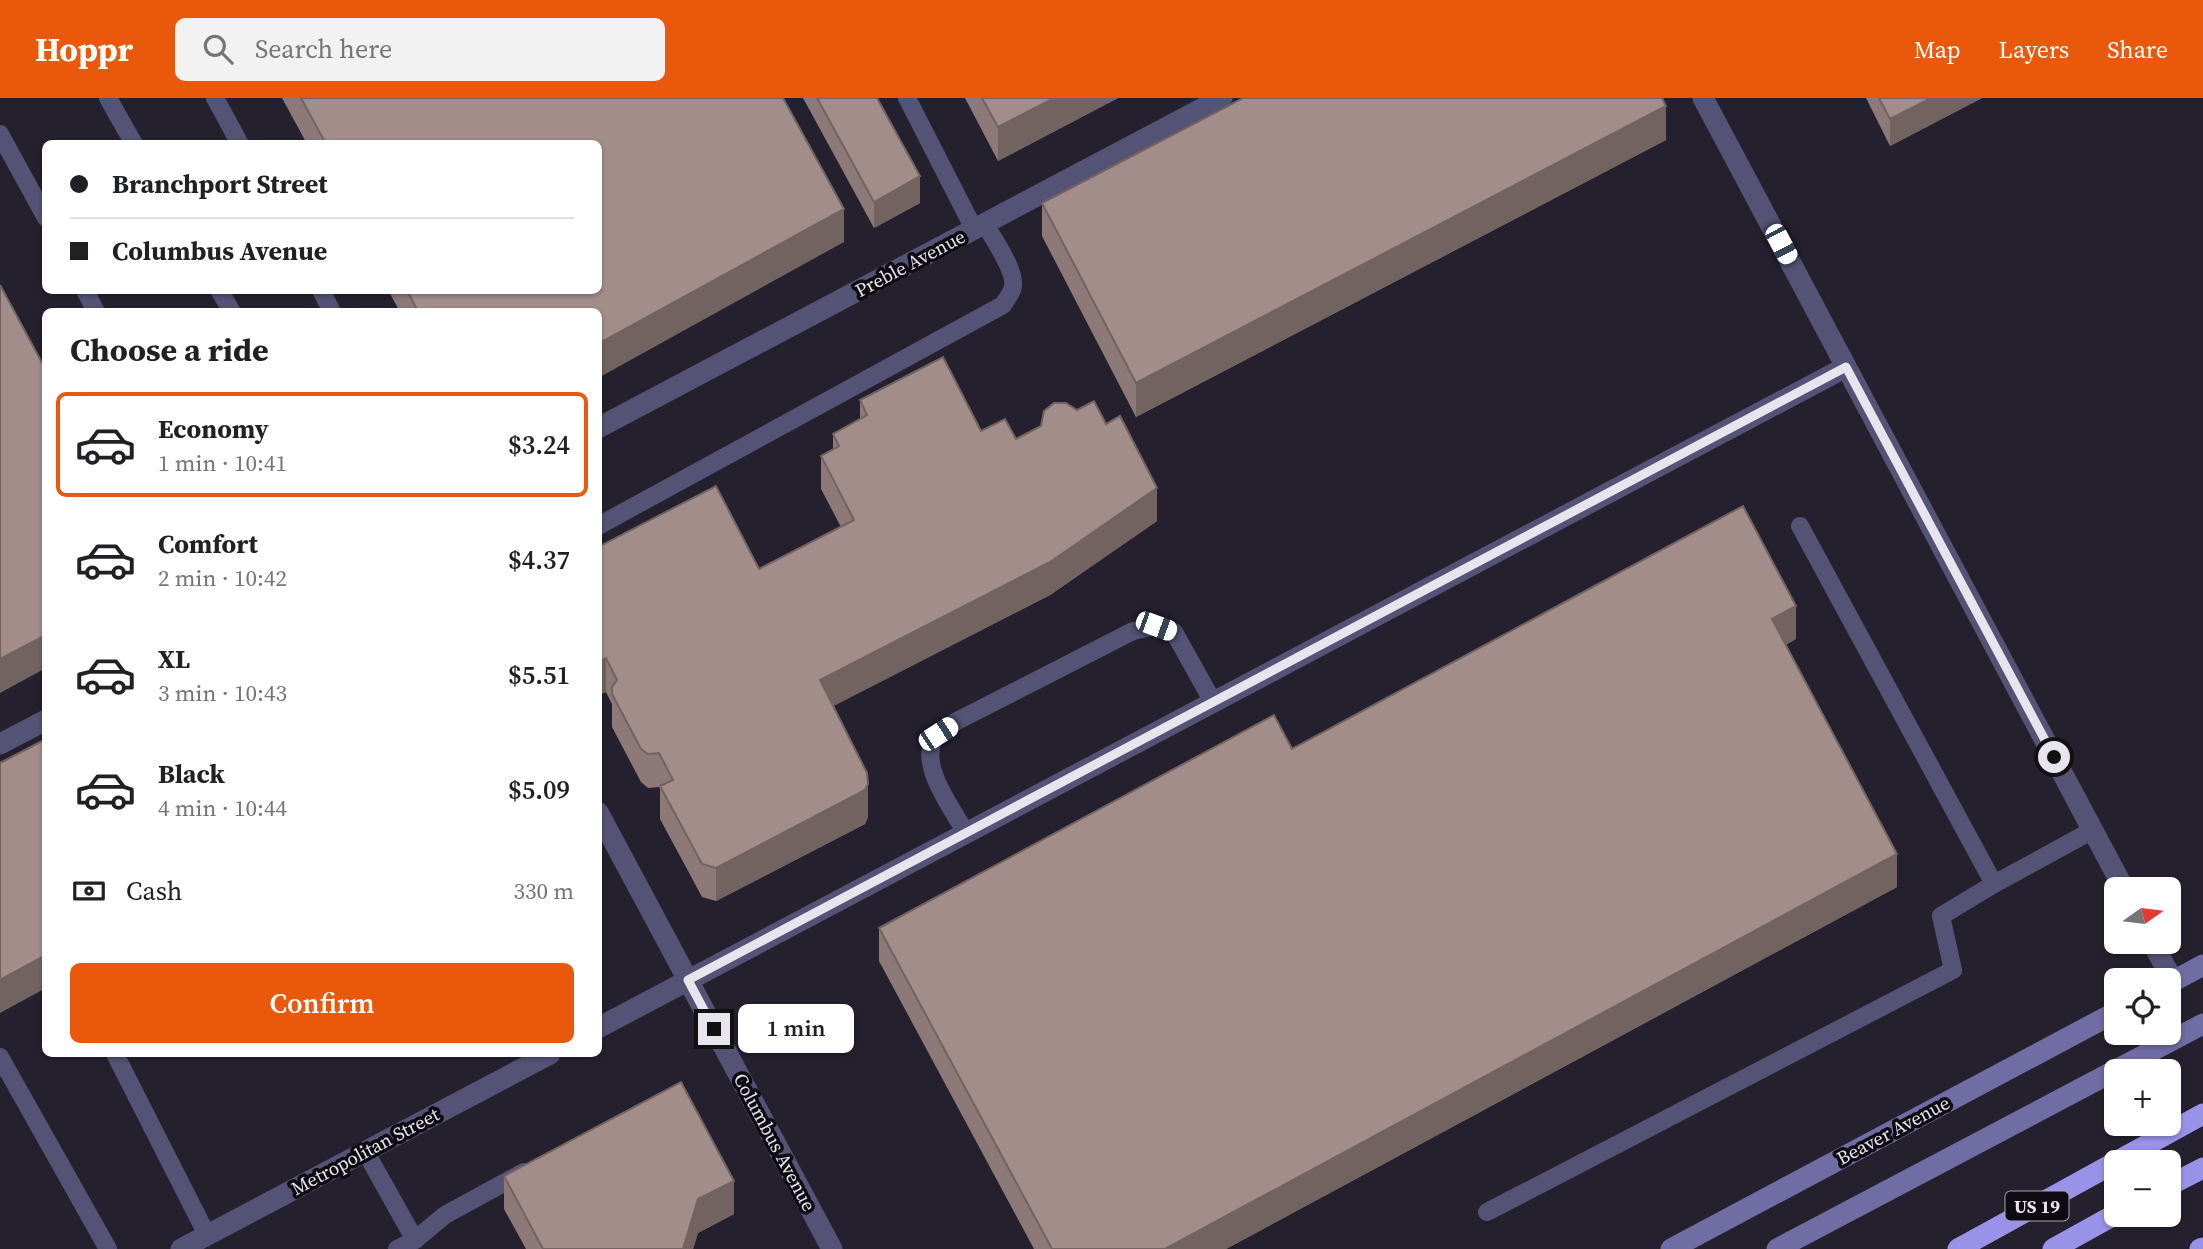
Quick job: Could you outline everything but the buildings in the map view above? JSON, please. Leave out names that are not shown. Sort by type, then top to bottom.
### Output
[{"type":"highway","name":"US 19","points":[[1958,1249],[2203,1114]]},
{"type":"highway","points":[[2181,1179],[2203,1168]]},
{"type":"highway","points":[[2053,1249],[2104,1221]]},
{"type":"street","name":"Preble Avenue","points":[[602,426],[1222,98]]},
{"type":"street","points":[[1703,98],[2118,877]]},
{"type":"street","points":[[602,1026],[1846,367]]},
{"type":"street","points":[[0,744],[42,722]]},
{"type":"street","name":"Columbus Avenue","points":[[602,820],[832,1249]]},
{"type":"street","points":[[2181,977],[2203,965]]},
{"type":"street","name":"Beaver Avenue","points":[[1671,1249],[2104,1018]]},
{"type":"street","points":[[1777,1249],[2203,1024]]},
{"type":"street","name":"Metropolitan Street","points":[[194,1244],[544,1057]]},
{"type":"lane","points":[[108,98],[132,140]]},
{"type":"lane","points":[[215,98],[238,140]]},
{"type":"lane","points":[[602,524],[1003,305],[1014,281],[1010,270],[979,226],[907,98]]},
{"type":"lane","points":[[0,134],[42,211]]},
{"type":"lane","points":[[1800,526],[1994,884]]},
{"type":"lane","points":[[966,833],[934,777],[929,753],[938,734],[957,721],[1133,631],[1156,626],[1174,632],[1213,702]]},
{"type":"lane","points":[[1486,1212],[1953,970],[1941,916],[2093,830]]},
{"type":"lane","points":[[0,1057],[108,1249]]},
{"type":"lane","points":[[116,1057],[194,1244]]},
{"type":"lane","points":[[365,1151],[415,1240]]},
{"type":"lane","points":[[397,1249],[415,1240],[445,1215],[542,1162]]},
{"type":"route","points":[[714,1029],[688,980],[1846,367],[2054,757]]}]
